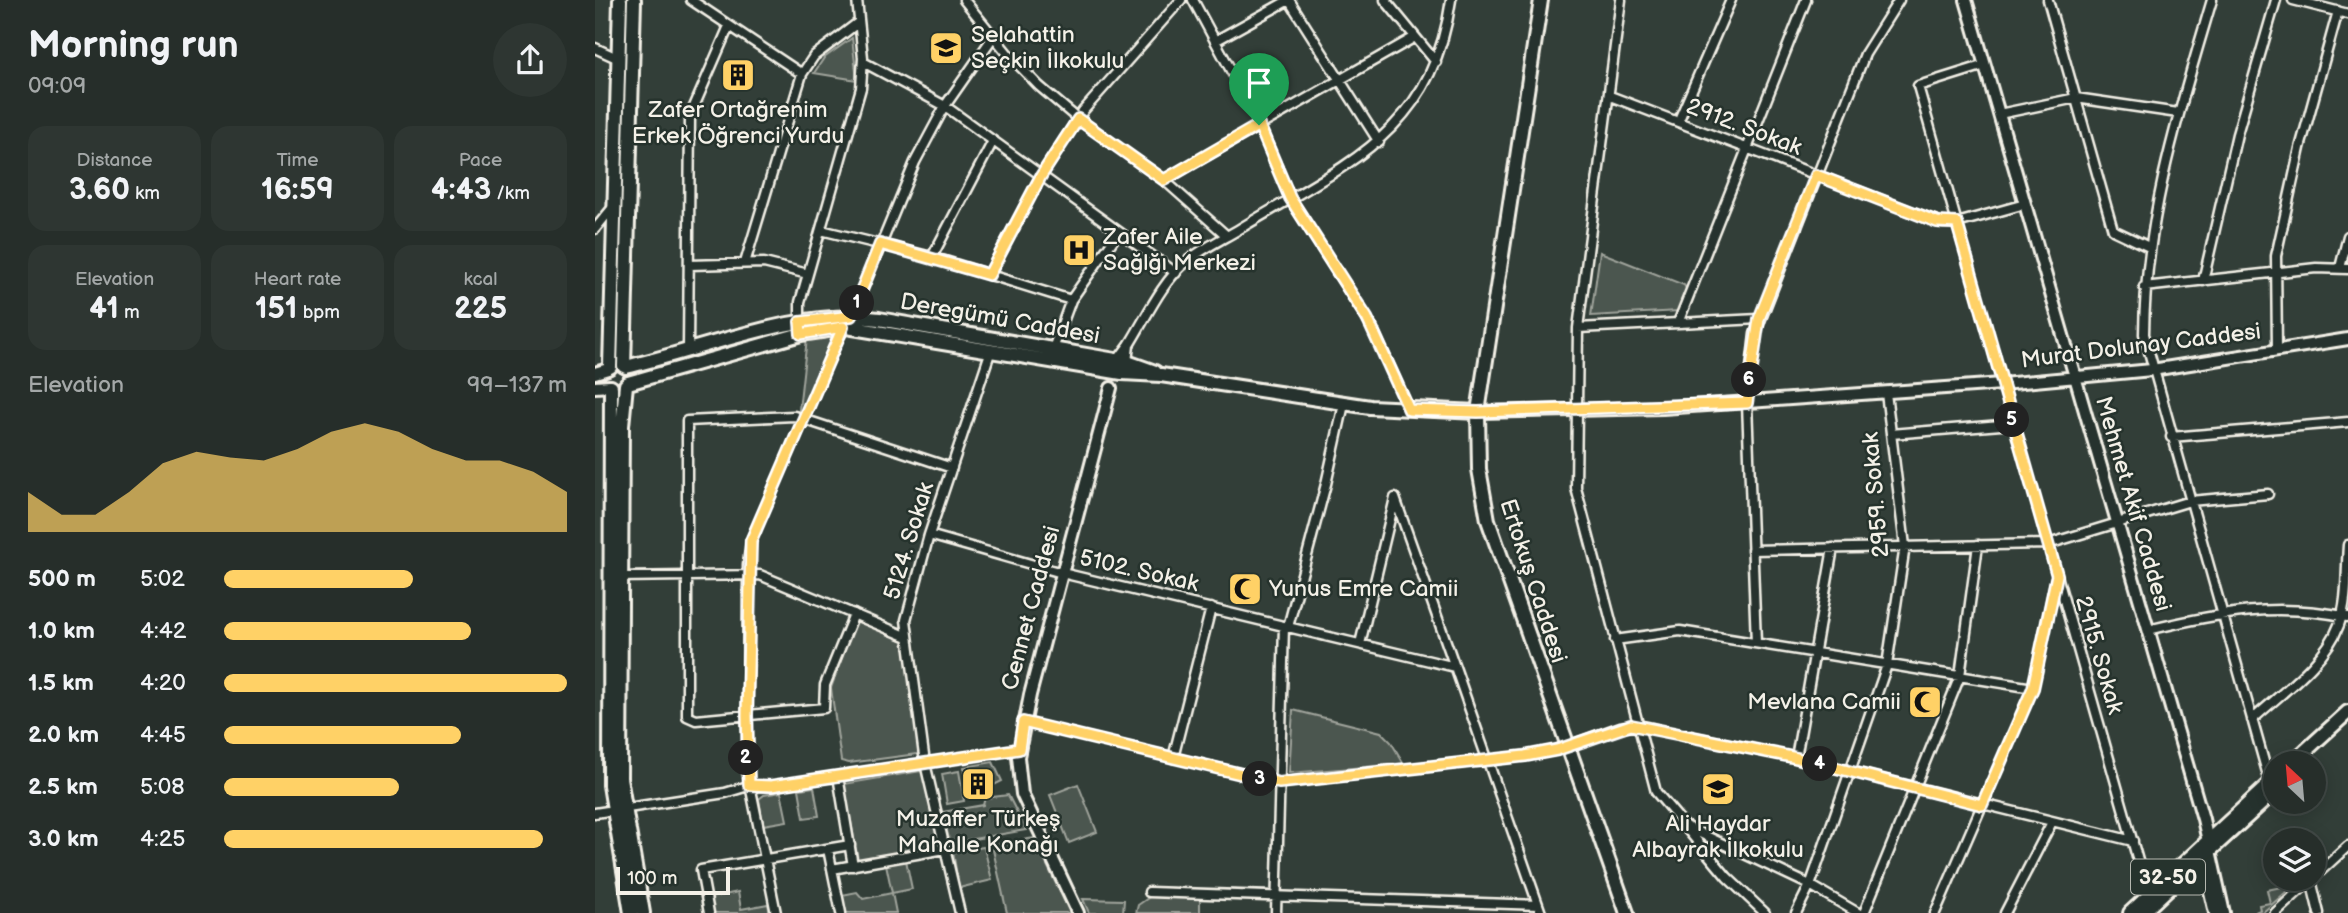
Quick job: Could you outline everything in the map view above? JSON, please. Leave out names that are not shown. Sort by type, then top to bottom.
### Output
[{"type":"main road","points":[[620,0],[615,204],[604,370],[611,386],[616,577],[617,809],[631,913]]},
{"type":"main road","points":[[616,577],[622,426],[630,373],[625,366],[634,0]]},
{"type":"main road","name":"Ertokuş Caddesi","points":[[1541,0],[1478,412],[1479,469],[1488,520],[1627,913]]},
{"type":"main road","name":"Deregümü Caddesi","points":[[604,370],[800,328],[847,322],[1053,349],[1120,367]]},
{"type":"main road","name":"Deregümü Caddesi","points":[[847,322],[877,330],[991,350],[1120,367],[1344,404],[1409,410],[1478,412]]},
{"type":"main road","name":"Deregümü Caddesi","points":[[611,386],[627,384],[800,328]]},
{"type":"main road","points":[[2305,751],[2348,712]]},
{"type":"main road","points":[[2318,751],[2348,723]]},
{"type":"main road","name":"32-50","points":[[2142,913],[2263,794]]},
{"type":"main road","points":[[617,809],[643,913]]},
{"type":"main road","name":"32-50","points":[[2130,913],[2204,850]]},
{"type":"street","points":[[691,0],[802,74]]},
{"type":"street","points":[[800,328],[800,302],[860,93],[863,62],[857,0]]},
{"type":"street","points":[[964,0],[993,37],[1039,86],[1078,119],[1164,180],[1227,236]]},
{"type":"street","points":[[989,275],[1041,176],[1078,119],[1181,0]]},
{"type":"street","points":[[1193,0],[1259,125],[1290,198],[1367,318],[1409,410]]},
{"type":"street","points":[[1215,41],[1289,0],[1379,142]]},
{"type":"street","points":[[1385,0],[1436,62]]},
{"type":"street","name":"Cennet Caddesi","points":[[1078,913],[1022,794],[1018,776],[1019,749],[1023,722],[1111,388],[1129,345],[1176,273],[1198,253],[1379,142],[1404,117],[1436,62],[1451,0]]},
{"type":"street","points":[[1621,0],[1579,328],[1577,501],[1656,792],[1727,877],[1765,913]]},
{"type":"street","points":[[1678,122],[1731,0]]},
{"type":"street","points":[[1678,323],[1807,0]]},
{"type":"street","points":[[1756,643],[1747,403],[1759,319],[1865,54],[1899,0]]},
{"type":"street","name":"Mehmet Akif Caddesi","points":[[1966,0],[2203,819],[2204,850],[2215,913]]},
{"type":"street","points":[[2048,0],[2113,230],[2149,247]]},
{"type":"street","points":[[2213,0],[2160,180],[2144,287],[2144,334],[2171,437],[2263,754]]},
{"type":"street","points":[[2203,281],[2237,134],[2276,0]]},
{"type":"street","points":[[2293,0],[2348,13]]},
{"type":"street","points":[[2277,350],[2275,273],[2300,148],[2338,11]]},
{"type":"street","points":[[745,263],[802,74],[814,56],[859,22]]},
{"type":"street","points":[[688,352],[691,110],[729,26]]},
{"type":"street","points":[[776,913],[750,790],[747,715],[748,574],[754,530],[915,162],[945,106],[993,37]]},
{"type":"street","points":[[1164,180],[1415,37]]},
{"type":"street","points":[[595,48],[619,59]]},
{"type":"street","points":[[863,62],[945,106],[1176,273]]},
{"type":"street","name":"2915. Sokak","points":[[1985,65],[1918,86],[2148,896]]},
{"type":"street","name":"2912. Sokak","points":[[1610,96],[1937,222],[1957,223],[2025,204]]},
{"type":"street","points":[[1999,114],[2075,98],[2178,113]]},
{"type":"street","points":[[932,257],[993,141]]},
{"type":"street","points":[[595,229],[615,204]]},
{"type":"street","points":[[821,230],[932,257],[1072,300]]},
{"type":"street","points":[[1053,349],[1072,300],[1118,233]]},
{"type":"street","points":[[2144,287],[2344,268],[2348,236]]},
{"type":"street","points":[[689,265],[764,263],[808,274]]},
{"type":"street","points":[[1579,328],[1759,319]]},
{"type":"street","name":"Murat Dolunay Caddesi","points":[[1478,412],[1747,403],[2002,384],[2152,370],[2348,339]]},
{"type":"street","name":"5124. Sokak","points":[[960,913],[925,763],[906,616],[929,536],[991,350]]},
{"type":"street","points":[[595,387],[611,386]]},
{"type":"street","name":"2959. Sokak","points":[[1796,913],[1810,885],[1887,664],[1905,546],[1886,393]]},
{"type":"street","points":[[1276,913],[1286,626],[1326,484],[1344,404]]},
{"type":"street","points":[[853,614],[825,685],[824,708],[696,720],[687,716],[687,421],[778,415],[803,418],[952,468]]},
{"type":"street","points":[[2171,437],[2348,422]]},
{"type":"street","points":[[1891,434],[2013,424]]},
{"type":"street","points":[[1752,550],[2048,544],[2190,501],[2268,494]]},
{"type":"street","points":[[1149,892],[1539,909],[1395,498],[1360,644]]},
{"type":"street","name":"5102. Sokak","points":[[929,536],[1062,573],[1455,667]]},
{"type":"street","points":[[1864,913],[1960,676],[1978,545]]},
{"type":"street","points":[[2252,720],[2324,650],[2345,616],[2348,545]]},
{"type":"street","points":[[1797,758],[1833,548]]},
{"type":"street","points":[[616,577],[748,574],[767,578],[908,637]]},
{"type":"street","points":[[1935,913],[2033,688],[2057,575]]},
{"type":"street","points":[[1173,758],[1211,608]]},
{"type":"street","points":[[2148,630],[2221,612],[2286,608],[2345,616]]},
{"type":"street","points":[[1615,640],[1680,631],[2033,688]]},
{"type":"street","points":[[1023,722],[1279,783],[1488,760],[1567,747],[1620,727],[1638,726],[1797,758],[2133,841]]},
{"type":"street","points":[[595,813],[1019,749]]},
{"type":"street","points":[[838,776],[853,866]]},
{"type":"street","points":[[2005,913],[2052,822]]},
{"type":"street","points":[[1685,826],[1810,885],[1858,913]]},
{"type":"street","points":[[709,913],[701,870],[849,845]]},
{"type":"street","points":[[2326,866],[2348,846]]},
{"type":"street","points":[[828,849],[841,913]]},
{"type":"street","points":[[832,869],[945,849]]},
{"type":"street","name":"Mehmet Akif Caddesi","points":[[2204,850],[2224,913]]},
{"type":"street","points":[[2275,913],[2299,891]]},
{"type":"street","points":[[2314,891],[2319,913]]},
{"type":"shaded area","points":[[852,38],[857,80],[814,73],[824,58]]},
{"type":"shaded area","points":[[1600,252],[1684,285],[1687,290],[1679,311],[1591,316]]},
{"type":"shaded area","points":[[834,334],[803,411],[799,410],[807,338]]},
{"type":"shaded area","points":[[856,620],[904,641],[921,751],[917,754],[849,763],[841,761],[831,688]]},
{"type":"shaded area","points":[[1293,710],[1381,732],[1391,742],[1404,764],[1289,773]]},
{"type":"shaded area","points":[[993,762],[1002,781],[994,785],[989,777],[979,772],[969,775],[966,780],[964,767]]},
{"type":"shaded area","points":[[921,771],[925,774],[940,845],[858,860],[844,784]]},
{"type":"shaded area","points":[[959,771],[964,801],[947,804],[942,774]]},
{"type":"shaded area","points":[[1078,784],[1097,832],[1069,843],[1050,795]]},
{"type":"shaded area","points":[[814,787],[819,816],[804,818],[799,789]]},
{"type":"shaded area","points":[[781,792],[787,821],[763,825],[759,799],[764,795]]},
{"type":"shaded area","points":[[1008,795],[1026,830],[950,843],[942,812],[983,805],[985,798]]},
{"type":"shaded area","points":[[1034,838],[1070,913],[1007,913],[992,845]]},
{"type":"shaded area","points":[[984,847],[992,880],[959,888],[953,852]]},
{"type":"shaded area","points":[[906,860],[912,889],[892,893],[886,864]]},
{"type":"shaded area","points":[[2267,891],[2287,891],[2262,913],[2253,913],[2260,910],[2259,905],[2270,903]]},
{"type":"shaded area","points":[[738,892],[741,909],[768,904],[770,913],[713,913],[710,898]]},
{"type":"shaded area","points":[[857,892],[863,899],[892,893],[896,913],[846,913],[842,895]]},
{"type":"shaded area","points":[[1151,896],[1200,897],[1200,913],[1136,913],[1138,905]]},
{"type":"shaded area","points":[[1083,899],[1124,900],[1123,913],[1089,913]]},
{"type":"place","name":"Selahattin Seçkin İlkokulu","points":[[946,48]]},
{"type":"place","name":"Zafer Ortağrenim Erkek Öğrenci Yurdu","points":[[738,75]]},
{"type":"place","name":"Zafer Aile Sağlğı Merkezi","points":[[1079,250]]},
{"type":"place","name":"Yunus Emre Camii","points":[[1245,589]]},
{"type":"place","name":"Mevlana Camii","points":[[1925,702]]},
{"type":"place","name":"Muzaffer Türkeş Mahalle Konağı","points":[[978,784]]},
{"type":"place","name":"Ali Haydar Albayrak İlkokulu","points":[[1718,789]]},
{"type":"route","points":[[1078,119],[1164,180],[1259,125],[1290,198],[1367,318],[1409,410],[1478,412],[1663,408],[1747,403],[1759,319],[1816,175],[1937,222],[1957,223],[2057,575],[2033,688],[1982,805],[1797,758],[1631,725],[1557,750],[1525,756],[1279,783],[1023,722],[1019,749],[771,786],[749,785],[748,564],[751,541],[762,510],[843,327],[801,334],[800,322],[816,318],[851,316],[880,244],[989,275],[1041,176],[1078,119]]}]
